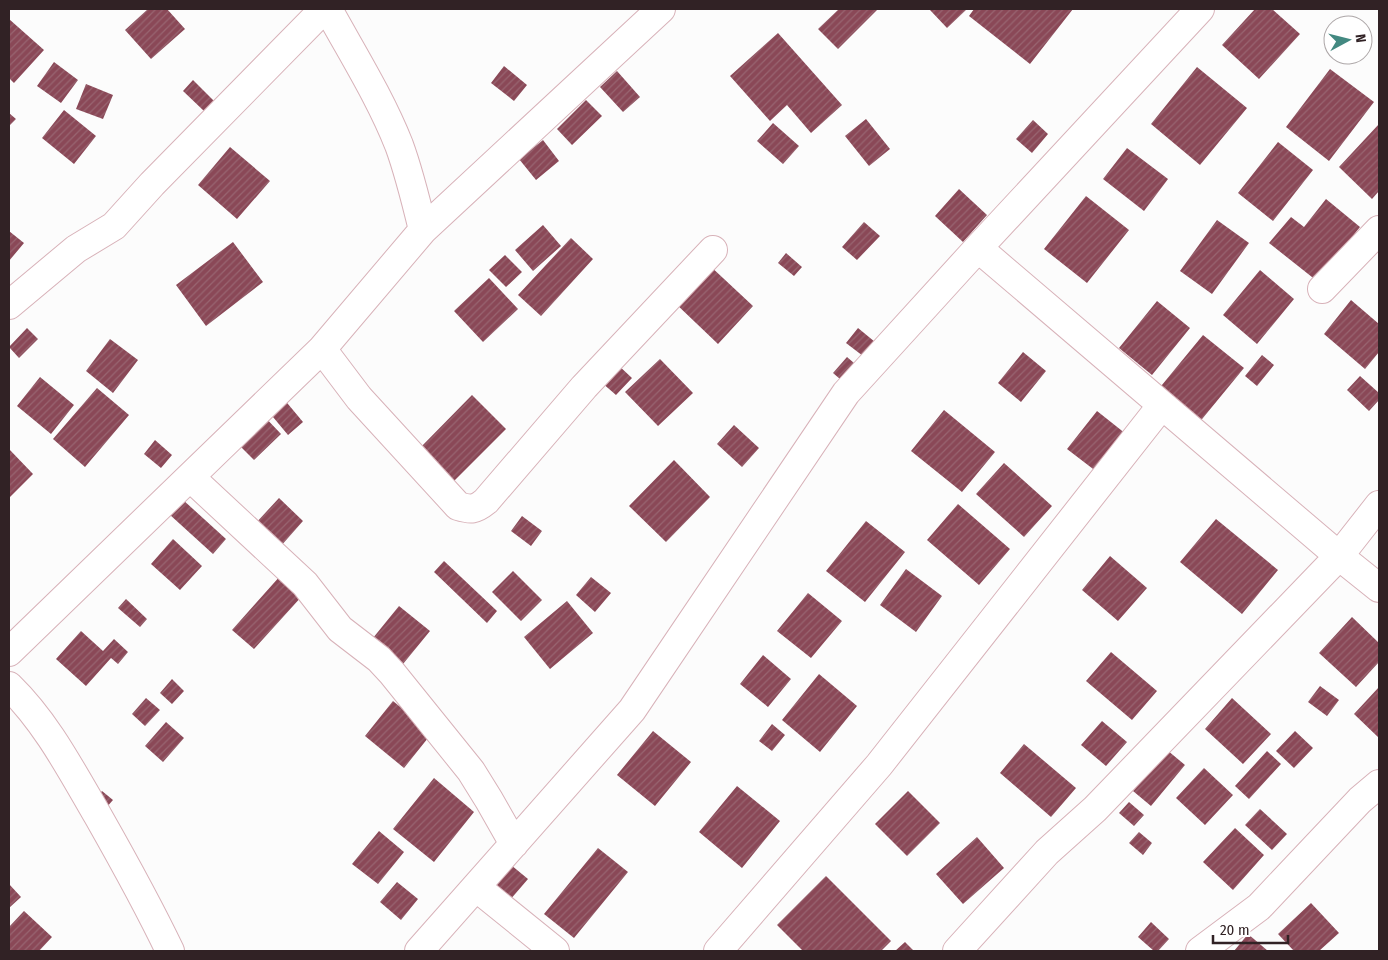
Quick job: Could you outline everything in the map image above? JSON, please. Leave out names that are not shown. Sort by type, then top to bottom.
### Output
[{"type":"street","points":[[9,305],[76,249],[114,226],[152,184],[326,9],[380,103],[399,145],[414,192],[423,230]]},
{"type":"street","points":[[9,652],[322,349],[423,230],[661,9]]},
{"type":"street","points":[[420,951],[632,710],[846,393],[1200,9]]},
{"type":"street","points":[[1322,289],[1379,230]]},
{"type":"street","points":[[978,248],[1379,588]]},
{"type":"street","points":[[322,349],[359,398],[458,506],[469,509],[478,508],[584,386],[712,250]]},
{"type":"street","points":[[718,951],[879,765],[1162,405]]},
{"type":"street","points":[[190,477],[305,584],[340,629],[379,659],[392,673],[471,771],[514,844]]},
{"type":"street","points":[[957,951],[1047,852],[1095,809],[1339,556],[1379,505]]},
{"type":"street","points":[[9,686],[48,732],[69,766],[120,854],[170,951]]},
{"type":"street","points":[[1200,951],[1259,907],[1360,800],[1379,784]]},
{"type":"street","points":[[476,887],[555,951]]},
{"type":"building","points":[[148,9],[167,9],[185,29],[151,59],[125,30]]},
{"type":"building","points":[[839,9],[878,9],[838,49],[818,29]]},
{"type":"building","points":[[931,9],[967,9],[947,28]]},
{"type":"building","points":[[974,9],[1073,9],[1030,64],[969,16]]},
{"type":"building","points":[[1255,9],[1272,9],[1300,34],[1259,79],[1222,45]]},
{"type":"building","points":[[9,19],[44,50],[14,83],[9,78]]},
{"type":"building","points":[[778,33],[842,105],[811,133],[787,105],[770,121],[730,76]]},
{"type":"building","points":[[54,62],[78,80],[61,103],[37,86]]},
{"type":"building","points":[[504,66],[527,85],[514,101],[491,83]]},
{"type":"building","points":[[1197,67],[1247,108],[1200,165],[1151,124]]},
{"type":"building","points":[[1330,69],[1374,102],[1329,161],[1286,127]]},
{"type":"building","points":[[617,71],[640,97],[623,112],[600,87]]},
{"type":"building","points":[[193,80],[214,101],[204,111],[183,91]]},
{"type":"building","points":[[86,84],[113,95],[103,119],[76,109]]},
{"type":"building","points":[[586,100],[602,116],[572,145],[557,129]]},
{"type":"building","points":[[64,110],[96,136],[74,164],[42,138]]},
{"type":"building","points":[[9,113],[16,119],[9,126]]},
{"type":"building","points":[[866,119],[890,149],[869,166],[845,136]]},
{"type":"building","points":[[1033,120],[1048,134],[1032,153],[1016,139]]},
{"type":"building","points":[[773,123],[799,146],[783,164],[757,141]]},
{"type":"building","points":[[1379,124],[1379,191],[1372,199],[1339,167]]},
{"type":"building","points":[[543,140],[559,161],[536,180],[519,159]]},
{"type":"building","points":[[1278,142],[1313,170],[1273,221],[1238,193]]},
{"type":"building","points":[[230,147],[270,181],[237,219],[198,185]]},
{"type":"building","points":[[1127,148],[1168,179],[1144,211],[1103,179]]},
{"type":"building","points":[[959,189],[987,215],[963,242],[935,216]]},
{"type":"building","points":[[1086,196],[1129,230],[1087,283],[1044,249]]},
{"type":"building","points":[[1326,199],[1360,227],[1317,281],[1269,243],[1291,217],[1304,227]]},
{"type":"building","points":[[1217,220],[1249,243],[1212,294],[1180,271]]},
{"type":"building","points":[[864,222],[880,236],[857,260],[842,247]]},
{"type":"building","points":[[543,225],[561,246],[533,271],[515,250]]},
{"type":"building","points":[[9,231],[24,243],[9,261]]},
{"type":"building","points":[[571,238],[593,259],[541,316],[518,295]]},
{"type":"building","points":[[233,242],[263,282],[206,326],[176,285]]},
{"type":"building","points":[[786,253],[802,267],[794,276],[778,263]]},
{"type":"building","points":[[505,255],[522,272],[506,287],[489,270]]},
{"type":"building","points":[[708,264],[753,306],[718,344],[674,302]]},
{"type":"building","points":[[1260,270],[1294,299],[1257,344],[1223,315]]},
{"type":"building","points":[[489,278],[518,309],[483,342],[454,311]]},
{"type":"building","points":[[1351,300],[1379,324],[1379,352],[1365,369],[1324,334]]},
{"type":"building","points":[[1157,301],[1190,328],[1152,375],[1119,348]]},
{"type":"building","points":[[27,328],[38,339],[19,358],[9,347]]},
{"type":"building","points":[[858,328],[875,342],[863,356],[846,343]]},
{"type":"building","points":[[1203,335],[1244,368],[1198,424],[1157,391]]},
{"type":"building","points":[[110,339],[138,360],[113,393],[86,371]]},
{"type":"building","points":[[1023,352],[1046,371],[1021,402],[998,383]]},
{"type":"building","points":[[1262,355],[1274,365],[1257,386],[1245,376]]},
{"type":"building","points":[[847,357],[861,369],[847,385],[833,373]]},
{"type":"building","points":[[660,359],[693,393],[658,426],[625,392]]},
{"type":"building","points":[[617,364],[632,378],[616,395],[601,382]]},
{"type":"building","points":[[1360,376],[1379,393],[1379,400],[1369,411],[1347,390]]},
{"type":"building","points":[[40,377],[74,405],[51,434],[17,406]]},
{"type":"building","points":[[97,388],[129,415],[85,467],[53,439]]},
{"type":"building","points":[[472,395],[506,429],[453,482],[419,449]]},
{"type":"building","points":[[283,398],[303,422],[288,435],[268,411]]},
{"type":"building","points":[[944,410],[995,452],[962,492],[911,451]]},
{"type":"building","points":[[1097,411],[1126,434],[1097,472],[1067,449]]},
{"type":"building","points":[[261,413],[281,434],[254,460],[233,439]]},
{"type":"building","points":[[734,425],[759,448],[742,467],[717,444]]},
{"type":"building","points":[[155,440],[172,455],[161,468],[144,454]]},
{"type":"building","points":[[9,449],[33,474],[9,498]]},
{"type":"building","points":[[674,460],[710,497],[666,542],[629,506]]},
{"type":"building","points":[[1004,463],[1052,506],[1024,537],[976,494]]},
{"type":"building","points":[[279,498],[303,521],[280,547],[255,524]]},
{"type":"building","points":[[182,499],[226,539],[213,554],[169,514]]},
{"type":"building","points":[[958,504],[1010,549],[979,585],[927,540]]},
{"type":"building","points":[[522,516],[542,531],[531,546],[511,531]]},
{"type":"building","points":[[1216,519],[1278,570],[1242,614],[1180,562]]},
{"type":"building","points":[[866,521],[905,552],[865,602],[826,571]]},
{"type":"building","points":[[173,539],[202,566],[180,590],[151,564]]},
{"type":"building","points":[[1110,556],[1147,588],[1118,621],[1082,590]]},
{"type":"building","points":[[444,561],[497,611],[487,623],[434,572]]},
{"type":"building","points":[[906,569],[942,596],[916,632],[880,605]]},
{"type":"building","points":[[513,571],[542,600],[521,621],[492,592]]},
{"type":"building","points":[[281,575],[303,595],[254,649],[232,630]]},
{"type":"building","points":[[591,577],[611,593],[595,612],[576,595]]},
{"type":"building","points":[[808,593],[842,621],[811,658],[777,631]]},
{"type":"building","points":[[126,599],[147,619],[140,627],[118,608]]},
{"type":"building","points":[[567,601],[593,633],[550,669],[524,637]]},
{"type":"building","points":[[399,606],[430,631],[403,664],[373,638]]},
{"type":"building","points":[[1352,617],[1379,643],[1379,662],[1356,687],[1319,653]]},
{"type":"building","points":[[81,631],[103,651],[114,639],[128,652],[118,664],[111,658],[86,686],[56,659]]},
{"type":"building","points":[[1111,652],[1157,691],[1132,720],[1086,681]]},
{"type":"building","points":[[763,655],[791,679],[768,707],[740,684]]},
{"type":"building","points":[[819,674],[857,706],[820,752],[782,720]]},
{"type":"building","points":[[172,679],[184,691],[172,704],[160,693]]},
{"type":"building","points":[[1320,686],[1339,700],[1327,716],[1308,702]]},
{"type":"building","points":[[1379,687],[1379,738],[1354,714]]},
{"type":"building","points":[[146,698],[160,710],[145,726],[132,714]]},
{"type":"building","points":[[1232,698],[1271,734],[1243,764],[1205,729]]},
{"type":"building","points":[[393,701],[432,733],[404,768],[365,736]]},
{"type":"building","points":[[1102,721],[1127,742],[1106,766],[1081,745]]},
{"type":"building","points":[[166,722],[184,738],[163,762],[145,746]]},
{"type":"building","points":[[772,724],[785,735],[772,751],[759,741]]},
{"type":"building","points":[[653,731],[691,762],[655,806],[617,775]]},
{"type":"building","points":[[1295,731],[1313,748],[1294,768],[1276,751]]},
{"type":"building","points":[[1024,744],[1076,788],[1051,817],[1000,773]]},
{"type":"building","points":[[1167,750],[1185,765],[1151,806],[1133,791]]},
{"type":"building","points":[[1267,751],[1281,764],[1249,799],[1235,786]]},
{"type":"building","points":[[1204,768],[1233,795],[1205,825],[1176,798]]},
{"type":"building","points":[[434,778],[474,812],[434,862],[393,829]]},
{"type":"building","points":[[737,786],[780,821],[742,868],[699,832]]},
{"type":"building","points":[[102,791],[113,800],[106,808],[95,798]]},
{"type":"building","points":[[908,791],[940,823],[907,856],[875,824]]},
{"type":"building","points":[[1129,802],[1144,815],[1134,826],[1119,813]]},
{"type":"building","points":[[1260,809],[1287,834],[1272,850],[1245,825]]},
{"type":"building","points":[[1235,828],[1264,855],[1233,890],[1203,862]]},
{"type":"building","points":[[379,831],[404,852],[378,884],[352,864]]},
{"type":"building","points":[[1139,832],[1152,843],[1143,855],[1129,843]]},
{"type":"building","points":[[977,837],[1004,868],[963,904],[936,874]]},
{"type":"building","points":[[598,848],[628,872],[574,938],[544,914]]},
{"type":"building","points":[[511,865],[528,879],[504,907],[487,893]]},
{"type":"building","points":[[826,876],[891,941],[881,951],[803,951],[777,925]]},
{"type":"building","points":[[397,882],[418,899],[401,920],[380,902]]},
{"type":"building","points":[[9,884],[21,897],[9,908]]},
{"type":"building","points":[[1311,903],[1339,933],[1319,951],[1294,951],[1278,934]]},
{"type":"building","points":[[24,911],[52,937],[39,951],[9,951],[9,927]]},
{"type":"building","points":[[1151,922],[1169,939],[1158,951],[1154,951],[1138,937]]},
{"type":"building","points":[[1248,934],[1268,951],[1234,951]]},
{"type":"building","points":[[905,942],[914,951],[895,951]]}]
